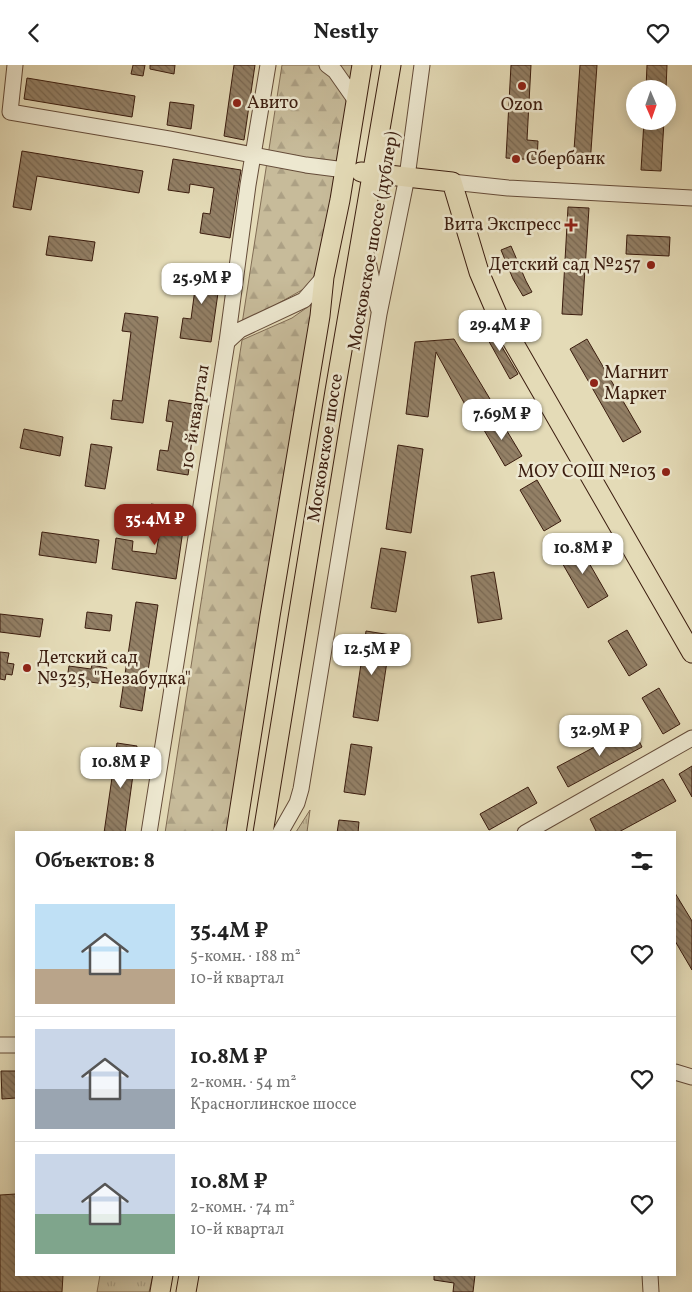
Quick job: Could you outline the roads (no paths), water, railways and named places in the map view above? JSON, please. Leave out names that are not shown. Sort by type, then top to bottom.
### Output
[{"type":"main road","name":"Московское шоссе","points":[[236,831],[320,316],[324,277],[352,133],[362,65]]},
{"type":"main road","name":"Московское шоссе","points":[[263,831],[334,391],[363,234],[391,65]]},
{"type":"main road","points":[[345,170],[452,182],[479,272],[497,314],[692,653]]},
{"type":"main road","points":[[160,1292],[163,1276]]},
{"type":"main road","points":[[186,1292],[189,1276]]},
{"type":"street","points":[[15,65],[10,112],[306,165],[345,170]]},
{"type":"street","name":"10-й квартал","points":[[150,831],[227,342],[253,155],[268,65]]},
{"type":"street","points":[[326,65],[335,71],[356,101]]},
{"type":"street","name":"Московское шоссе (дублер)","points":[[281,831],[297,803],[301,789],[380,314],[407,177],[422,65]]},
{"type":"street","points":[[452,182],[508,188],[692,198]]},
{"type":"street","points":[[363,234],[380,314]]},
{"type":"street","points":[[227,342],[240,331],[304,300],[324,277]]},
{"type":"street","points":[[529,831],[692,738]]},
{"type":"street","points":[[0,1045],[15,1045]]},
{"type":"street","points":[[676,1073],[692,1077]]},
{"type":"street","points":[[650,1276],[651,1292]]},
{"type":"place","name":"Ozon","points":[[522,86]]},
{"type":"place","name":"Авито","points":[[237,103]]},
{"type":"place","name":"Сбербанк","points":[[516,159]]},
{"type":"place","name":"Вита Экспресс","points":[[571,225]]},
{"type":"place","name":"Детский сад №257","points":[[651,265]]},
{"type":"place","name":"Магнит Маркет","points":[[594,383]]},
{"type":"place","name":"МОУ СОШ №103","points":[[666,472]]},
{"type":"place","name":"Детский сад №325, \"Незабудка\"","points":[[27,668]]}]
